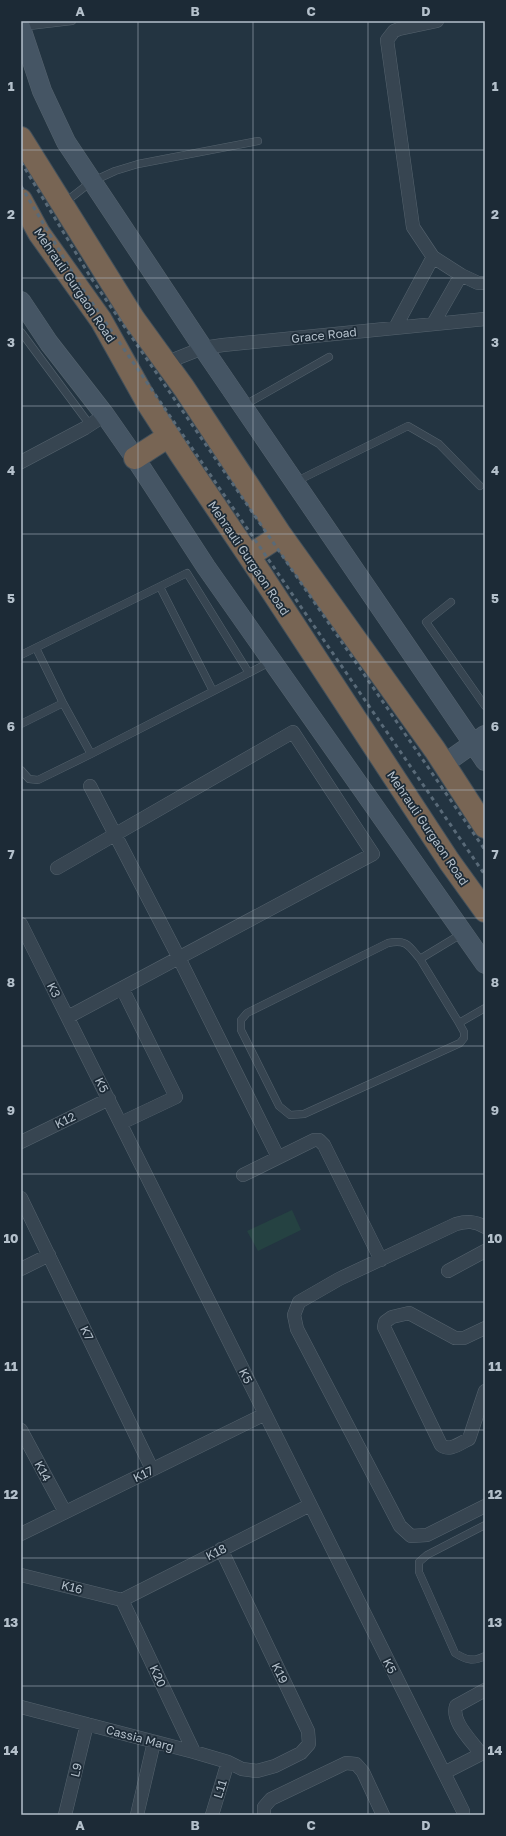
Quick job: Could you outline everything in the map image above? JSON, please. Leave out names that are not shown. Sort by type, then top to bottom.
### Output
[{"type":"highway","points":[[21,138],[134,319],[165,362],[281,535],[444,764],[485,828]]},
{"type":"highway","name":"Mehrauli Gurgaon Road","points":[[21,200],[39,233],[101,320],[169,436],[449,861],[485,911]]},
{"type":"highway","points":[[135,458],[169,436]]},
{"type":"highway","points":[[249,556],[281,535]]},
{"type":"street","points":[[437,21],[399,29],[394,31],[387,40],[412,224],[433,257],[478,284],[485,283]]},
{"type":"street","points":[[21,27],[42,91],[66,142],[91,182],[295,482],[479,739],[485,761]]},
{"type":"street","points":[[395,328],[433,257]]},
{"type":"street","points":[[433,324],[462,275]]},
{"type":"street","points":[[21,301],[49,343],[105,415],[135,458],[197,570],[272,661],[485,964]]},
{"type":"street","name":"Grace Road","points":[[165,362],[204,348],[223,345],[485,318]]},
{"type":"street","points":[[21,462],[90,425],[105,415]]},
{"type":"street","points":[[57,868],[293,732],[373,854],[68,1017]]},
{"type":"street","points":[[444,764],[479,739]]},
{"type":"street","points":[[90,786],[179,958],[278,1157]]},
{"type":"street","name":"K3","points":[[21,924],[88,1056]]},
{"type":"street","points":[[120,1122],[176,1097],[122,988]]},
{"type":"street","name":"K5","points":[[88,1056],[404,1695],[463,1811]]},
{"type":"street","name":"K12","points":[[21,1142],[109,1099]]},
{"type":"street","points":[[243,1175],[314,1140],[319,1140],[324,1145],[381,1260]]},
{"type":"street","name":"K7","points":[[21,1198],[152,1469]]},
{"type":"street","points":[[485,1227],[478,1222],[468,1221],[456,1224],[339,1279],[299,1302],[294,1315],[297,1329],[400,1526],[411,1536],[427,1536],[485,1506]]},
{"type":"street","points":[[448,1270],[485,1251]]},
{"type":"street","points":[[21,1269],[49,1255]]},
{"type":"street","points":[[485,1328],[464,1338],[455,1338],[409,1313],[392,1317],[385,1322],[384,1327],[437,1438],[444,1448],[451,1448],[468,1439],[485,1391]]},
{"type":"street","name":"K17","points":[[21,1534],[265,1414]]},
{"type":"street","name":"K14","points":[[21,1430],[65,1512]]},
{"type":"street","name":"K18","points":[[122,1600],[220,1549],[310,1505]]},
{"type":"street","name":"K19","points":[[220,1549],[308,1731],[309,1744],[301,1753],[275,1766],[257,1771]]},
{"type":"street","name":"K16","points":[[21,1575],[122,1600]]},
{"type":"street","name":"K20","points":[[122,1600],[194,1752]]},
{"type":"street","points":[[444,1773],[483,1753],[456,1719],[454,1712],[456,1706],[485,1690]]},
{"type":"street","name":"Cassia Marg","points":[[21,1707],[194,1752],[228,1762],[242,1769],[257,1771]]},
{"type":"street","name":"L9","points":[[65,1815],[87,1724]]},
{"type":"street","points":[[137,1815],[154,1742]]},
{"type":"street","name":"L11","points":[[212,1815],[228,1762]]},
{"type":"street","points":[[264,1815],[264,1807],[271,1799],[346,1763],[356,1764],[363,1772],[383,1815]]},
{"type":"lane","points":[[21,27],[72,21]]},
{"type":"lane","points":[[63,205],[91,182],[115,171],[138,164],[258,142]]},
{"type":"lane","points":[[21,332],[90,425]]},
{"type":"lane","points":[[243,406],[329,357]]},
{"type":"lane","points":[[295,482],[408,426],[439,444],[480,486]]},
{"type":"lane","points":[[21,655],[197,570],[249,673]]},
{"type":"lane","points":[[160,587],[212,692]]},
{"type":"lane","points":[[451,602],[426,622],[485,706]]},
{"type":"lane","points":[[36,648],[63,703],[92,754]]},
{"type":"lane","points":[[21,770],[28,779],[38,780],[92,754],[272,661]]},
{"type":"lane","points":[[21,724],[63,703]]},
{"type":"lane","points":[[420,959],[463,933]]},
{"type":"lane","points":[[398,941],[408,944],[420,959],[464,1032],[464,1038],[460,1044],[304,1114],[290,1115],[279,1106],[241,1030],[241,1020],[247,1013],[388,942],[398,941]]},
{"type":"lane","points":[[459,1023],[485,1008]]},
{"type":"lane","points":[[485,1525],[427,1555],[419,1562],[419,1572],[455,1652],[466,1660],[477,1660],[485,1656]]},
{"type":"green space","points":[[292,1210],[301,1230],[258,1251],[247,1231]]},
{"type":"railway","points":[[21,162],[91,278],[485,850]]},
{"type":"railway","points":[[21,186],[80,285],[485,875]]}]
